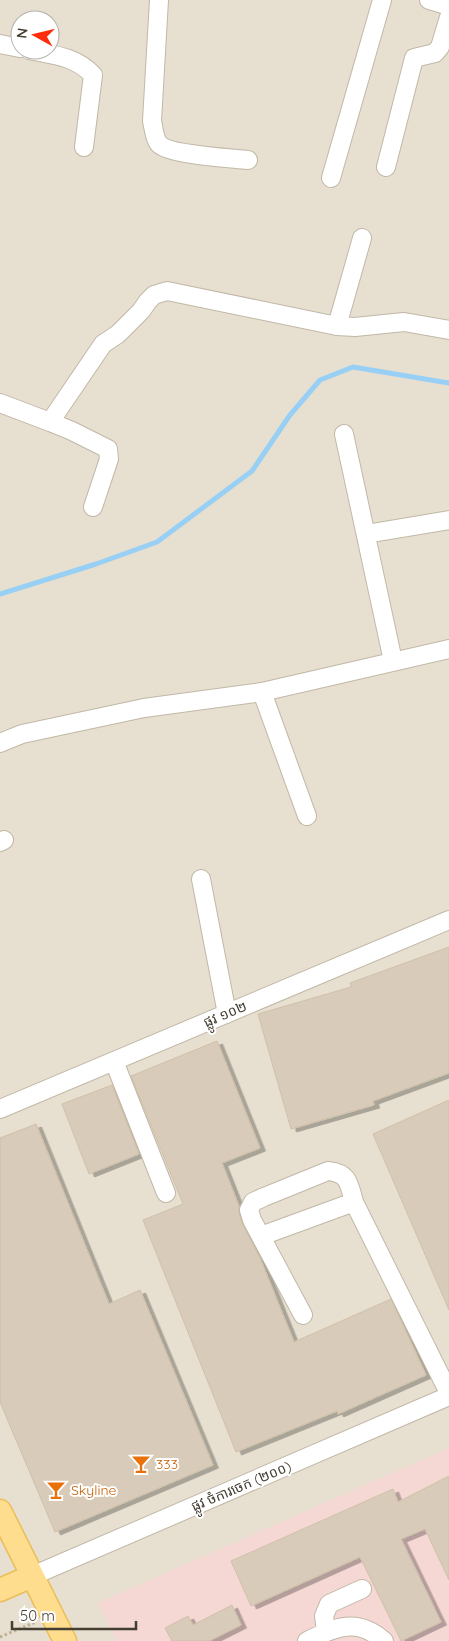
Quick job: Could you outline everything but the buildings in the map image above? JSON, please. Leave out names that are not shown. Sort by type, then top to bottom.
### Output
[{"type":"main road","points":[[0,1512],[65,1641]]},
{"type":"main road","points":[[0,1590],[32,1576]]},
{"type":"street","points":[[159,0],[152,121],[155,137],[160,145],[175,151],[248,160]]},
{"type":"street","points":[[331,178],[382,0]]},
{"type":"street","points":[[429,0],[449,6]]},
{"type":"street","points":[[386,167],[414,58],[435,53],[440,47],[449,17]]},
{"type":"street","points":[[60,57],[74,60],[85,66],[93,75],[84,147]]},
{"type":"street","points":[[337,326],[362,238]]},
{"type":"street","points":[[50,422],[103,344],[118,334],[154,295],[167,291],[337,326],[355,327],[404,322],[449,330]]},
{"type":"street","points":[[0,404],[72,431],[108,449],[109,459],[93,507]]},
{"type":"street","points":[[344,434],[393,661]]},
{"type":"street","points":[[366,534],[449,520]]},
{"type":"street","points":[[0,743],[22,734],[144,708],[262,692],[449,649]]},
{"type":"street","points":[[262,692],[307,816]]},
{"type":"street","points":[[201,879],[227,1014]]},
{"type":"street","name":"ផ្លូវ ១០២","points":[[0,1109],[449,920]]},
{"type":"street","points":[[114,1061],[166,1194]]},
{"type":"street","points":[[303,1315],[252,1220],[249,1210],[253,1202],[328,1171],[338,1172],[347,1178],[354,1202],[449,1395]]},
{"type":"street","points":[[261,1236],[354,1202]]},
{"type":"street","name":"ផ្លូវ ចំការចេក (២០០)","points":[[32,1576],[449,1395]]},
{"type":"street","points":[[326,1632],[324,1616],[328,1604],[362,1589]]},
{"type":"street","points":[[307,1641],[345,1626],[366,1628],[384,1641]]},
{"type":"path","points":[[0,1637],[52,1615]]},
{"type":"shaded area","points":[[0,0],[449,0],[449,1641],[0,1641]]},
{"type":"shaded area","points":[[449,1448],[449,1641],[117,1641],[98,1603]]},
{"type":"waterway","points":[[0,594],[96,564],[157,542],[252,471],[290,415],[320,380],[353,367],[449,383]]},
{"type":"place","name":"333","points":[[141,1464]]},
{"type":"place","name":"Skyline","points":[[56,1490]]}]
